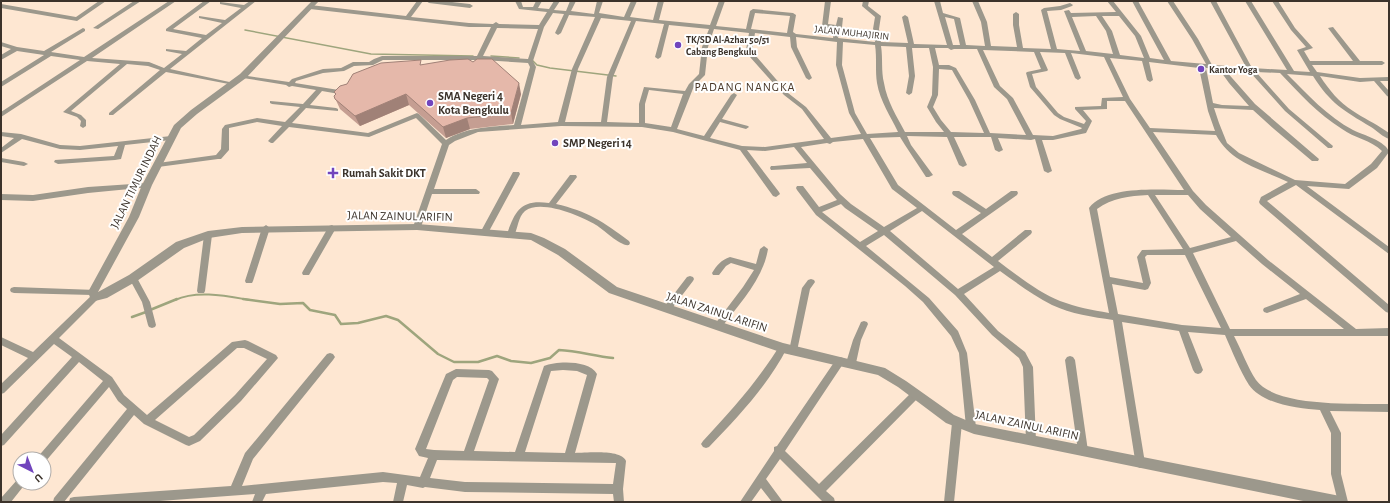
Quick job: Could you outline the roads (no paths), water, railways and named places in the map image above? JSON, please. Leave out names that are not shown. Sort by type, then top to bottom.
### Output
[{"type":"street","points":[[1,4],[4,1]]},
{"type":"street","points":[[1,4],[77,19],[103,1]]},
{"type":"street","points":[[96,28],[138,1]]},
{"type":"street","points":[[1,115],[173,1]]},
{"type":"street","points":[[207,37],[168,30],[208,1]]},
{"type":"street","points":[[111,114],[253,1]]},
{"type":"street","name":"JALAN TIMUR INDAH","points":[[1,390],[54,339],[94,295],[134,217],[147,185],[171,138],[183,120],[243,76],[316,1]]},
{"type":"street","points":[[407,18],[420,1]]},
{"type":"street","points":[[429,1],[470,6]]},
{"type":"street","points":[[518,1],[521,8],[534,10],[540,1]]},
{"type":"street","points":[[516,126],[533,67],[531,59],[541,27],[557,1]]},
{"type":"street","points":[[558,33],[573,1]]},
{"type":"street","points":[[561,124],[575,71],[597,15],[600,1]]},
{"type":"street","points":[[626,19],[634,1]]},
{"type":"street","points":[[656,21],[661,1]]},
{"type":"street","points":[[673,130],[687,93],[703,72],[703,58],[722,1]]},
{"type":"street","points":[[828,1],[825,26],[839,27]]},
{"type":"street","points":[[866,1],[865,6],[878,16],[876,30],[879,44],[880,82],[884,97],[903,135],[929,175]]},
{"type":"street","points":[[937,1],[951,48]]},
{"type":"street","points":[[975,1],[984,22],[988,48]]},
{"type":"street","points":[[1110,1],[1138,36],[1146,60],[1150,80]]},
{"type":"street","points":[[1135,1],[1169,63]]},
{"type":"street","points":[[1170,1],[1195,39],[1210,66]]},
{"type":"street","points":[[1213,1],[1250,69],[1287,110],[1330,146]]},
{"type":"street","points":[[1248,1],[1292,72]]},
{"type":"street","points":[[1275,1],[1293,29],[1310,49],[1300,50],[1315,74],[1336,101],[1344,108],[1372,123],[1389,137]]},
{"type":"street","points":[[222,3],[245,7]]},
{"type":"street","points":[[1056,51],[1044,10],[1067,6],[1084,53]]},
{"type":"street","points":[[310,7],[469,25],[496,24],[541,27]]},
{"type":"street","name":"JALAN MUHAJIRIN","points":[[534,10],[568,12],[634,20],[690,22],[712,28],[791,34],[879,44],[951,48],[1066,51],[1221,68],[1292,72],[1349,79],[1389,79]]},
{"type":"street","points":[[809,78],[794,47],[791,34],[793,15],[753,11],[749,50],[752,56],[797,103],[830,142]]},
{"type":"street","points":[[941,14],[957,18],[964,48]]},
{"type":"street","points":[[1016,14],[1016,25],[1020,49]]},
{"type":"street","points":[[1069,15],[1099,16],[1120,14]]},
{"type":"street","points":[[1099,16],[1109,31],[1117,56]]},
{"type":"street","points":[[201,17],[226,22]]},
{"type":"street","points":[[905,17],[911,46],[912,76],[909,93]]},
{"type":"street","points":[[840,18],[838,40],[839,65],[842,80],[846,86],[852,113],[895,187],[992,262],[1056,303],[1084,312],[1115,318],[1182,328],[1227,332],[1389,332]]},
{"type":"street","points":[[604,123],[611,75],[634,20]]},
{"type":"street","points":[[658,57],[667,22]]},
{"type":"street","points":[[475,69],[496,24]]},
{"type":"street","points":[[1330,28],[1358,63]]},
{"type":"street","points":[[1,84],[83,30]]},
{"type":"street","points":[[1,44],[16,49],[47,54],[85,59],[149,64],[165,70],[232,84]]},
{"type":"street","points":[[932,47],[936,67],[935,95],[930,107],[938,122],[949,134],[963,165]]},
{"type":"street","points":[[979,48],[997,87],[1010,98],[1035,138],[1048,171]]},
{"type":"street","points":[[1,58],[16,49]]},
{"type":"street","points":[[168,50],[188,53]]},
{"type":"street","points":[[1036,50],[1045,70],[1030,73],[1033,87],[1059,117],[1086,127]]},
{"type":"street","points":[[1066,51],[1078,78]]},
{"type":"street","points":[[1106,55],[1127,100],[1190,193],[1236,238],[1354,332]]},
{"type":"street","points":[[289,85],[294,80],[305,76],[342,70],[353,64],[371,64],[382,58],[531,59]]},
{"type":"street","points":[[83,126],[84,121],[79,116],[66,112],[126,62]]},
{"type":"street","points":[[1308,63],[1382,63]]},
{"type":"street","points":[[1202,66],[1219,133],[1226,146],[1234,153],[1296,182],[1389,251]]},
{"type":"street","points":[[936,67],[949,67],[954,69],[999,150]]},
{"type":"street","points":[[1221,68],[1231,83],[1254,108],[1315,159]]},
{"type":"street","points":[[1282,72],[1324,113],[1354,134],[1382,147],[1386,151],[1374,166],[1346,187],[1296,182],[1264,200],[1264,204],[1389,310]]},
{"type":"street","points":[[243,76],[289,85],[347,93]]},
{"type":"street","points":[[1376,80],[1389,95]]},
{"type":"street","points":[[642,125],[642,104],[646,88],[687,93]]},
{"type":"street","points":[[271,140],[320,90]]},
{"type":"street","points":[[706,139],[734,95]]},
{"type":"street","points":[[417,227],[446,144],[453,139],[478,130],[516,126],[561,124],[604,123],[642,125],[673,130],[742,148],[765,149],[830,142],[866,136],[949,134],[1061,138],[1084,131],[1089,121],[1077,108],[1104,108],[1106,107],[1104,99],[1127,100]]},
{"type":"street","points":[[272,102],[336,110]]},
{"type":"street","points":[[1211,105],[1222,108],[1254,108]]},
{"type":"street","points":[[158,165],[202,160],[221,155],[226,150],[225,129],[231,124],[257,120],[366,135],[417,115],[446,144]]},
{"type":"street","points":[[719,120],[746,128]]},
{"type":"street","points":[[1148,130],[1219,133]]},
{"type":"street","points":[[1,134],[20,136],[60,147],[91,148],[171,138]]},
{"type":"street","points":[[1,150],[20,136]]},
{"type":"street","points":[[58,162],[116,158],[122,143]]},
{"type":"street","points":[[797,146],[842,201],[884,231],[958,293],[995,334],[1025,358],[1028,367],[1031,441]]},
{"type":"street","points":[[87,160],[91,148]]},
{"type":"street","points":[[742,148],[776,194]]},
{"type":"street","points":[[1,160],[24,164]]},
{"type":"street","points":[[774,168],[813,165]]},
{"type":"street","points":[[484,233],[516,174]]},
{"type":"street","points":[[551,205],[574,177]]},
{"type":"street","points":[[1,197],[33,198],[88,190],[147,185]]},
{"type":"street","points":[[800,188],[817,211],[926,300],[955,334],[963,353],[971,427]]},
{"type":"street","points":[[430,191],[476,192]]},
{"type":"street","points":[[956,193],[985,212]]},
{"type":"street","points":[[1140,463],[1108,280],[1093,217],[1093,208],[1101,202],[1124,195],[1150,193],[1190,193]]},
{"type":"street","points":[[1150,193],[1183,242],[1253,383],[1260,392],[1291,403],[1323,407],[1389,408]]},
{"type":"street","points":[[956,234],[985,212],[1014,194]]},
{"type":"street","points":[[817,211],[842,201]]},
{"type":"street","points":[[511,234],[519,215],[524,208],[532,205],[551,205],[588,217],[626,243]]},
{"type":"street","points":[[860,246],[922,208]]},
{"type":"street","name":"JALAN ZAINUL ARIFIN","points":[[94,295],[104,295],[133,278],[180,245],[208,235],[242,230],[266,228],[417,227],[511,234],[541,239],[613,290],[788,349],[881,371],[957,423],[984,432],[1342,502]]},
{"type":"street","points":[[249,281],[266,228]]},
{"type":"street","points":[[306,273],[332,228]]},
{"type":"street","points":[[992,262],[1028,232]]},
{"type":"street","points":[[201,291],[208,235]]},
{"type":"street","points":[[1108,280],[1145,287],[1147,283],[1141,257],[1143,253],[1152,251],[1187,252],[1236,238]]},
{"type":"street","points":[[718,326],[759,268],[763,260],[764,249]]},
{"type":"street","points":[[716,273],[725,262],[730,260],[759,268]]},
{"type":"street","points":[[958,293],[1000,267]]},
{"type":"street","points":[[133,278],[146,302],[152,325]]},
{"type":"street","points":[[667,309],[690,279]]},
{"type":"street","points":[[706,444],[739,410],[788,349],[806,288],[811,282]]},
{"type":"street","points":[[14,290],[94,295]]},
{"type":"street","points":[[1267,310],[1307,296]]},
{"type":"street","points":[[851,363],[857,340],[864,324]]},
{"type":"street","points":[[1182,328],[1198,370]]},
{"type":"street","points":[[54,339],[109,380],[121,398],[148,421],[189,442],[194,441],[238,398],[273,358],[245,344],[235,345],[148,421]]},
{"type":"street","points":[[1,341],[35,357]]},
{"type":"street","points":[[1,442],[78,357]]},
{"type":"street","points":[[235,490],[249,456],[330,357]]},
{"type":"street","points":[[1070,360],[1083,451]]},
{"type":"street","points":[[745,502],[778,450],[840,361]]},
{"type":"street","points":[[519,456],[547,369],[556,366],[587,370],[592,374],[569,456]]},
{"type":"street","points":[[468,455],[494,380],[489,374],[456,372],[449,377],[420,449],[423,453],[434,455],[569,456],[619,459],[621,462],[618,489],[619,502]]},
{"type":"street","points":[[48,451],[109,380]]},
{"type":"street","points":[[819,491],[916,394]]},
{"type":"street","points":[[1323,407],[1336,433],[1336,474],[1342,502]]},
{"type":"street","points":[[58,502],[133,409]]},
{"type":"street","points":[[949,502],[957,423]]},
{"type":"street","points":[[778,450],[830,502]]},
{"type":"street","points":[[423,483],[434,455]]},
{"type":"street","points":[[74,502],[173,499],[235,490],[263,489],[383,477],[465,487],[618,489]]},
{"type":"street","points":[[760,479],[778,502]]},
{"type":"street","points":[[398,502],[403,480]]},
{"type":"street","points":[[258,502],[263,489]]},
{"type":"street","points":[[4,502],[13,491]]},
{"type":"waterway","points":[[245,30],[371,54],[473,56]]},
{"type":"waterway","points":[[491,56],[519,58]]},
{"type":"waterway","points":[[531,59],[537,65],[550,68],[616,76]]},
{"type":"waterway","points":[[175,300],[193,295],[212,295],[243,299]]},
{"type":"waterway","points":[[150,310],[177,299]]},
{"type":"waterway","points":[[243,299],[280,304],[303,303],[310,310],[335,315],[341,324],[358,323],[386,316],[398,320],[438,354],[454,362],[478,362],[497,356],[511,361],[531,363],[550,358],[559,350],[613,358]]},
{"type":"waterway","points":[[243,299],[250,300]]},
{"type":"waterway","points":[[132,317],[146,312]]},
{"type":"place","name":"TK/SD Al-Azhar 50/51 Cabang Bengkulu","points":[[678,45]]},
{"type":"place","name":"Kantor Yoga","points":[[1201,69]]},
{"type":"place","name":"SMA Negeri 4 Kota Bengkulu","points":[[430,103]]},
{"type":"place","name":"SMP Negeri 14","points":[[555,143]]},
{"type":"place","name":"Rumah Sakit DKT","points":[[333,173]]},
{"type":"district","name":"PADANG NANGKA","points":[[745,87]]}]
